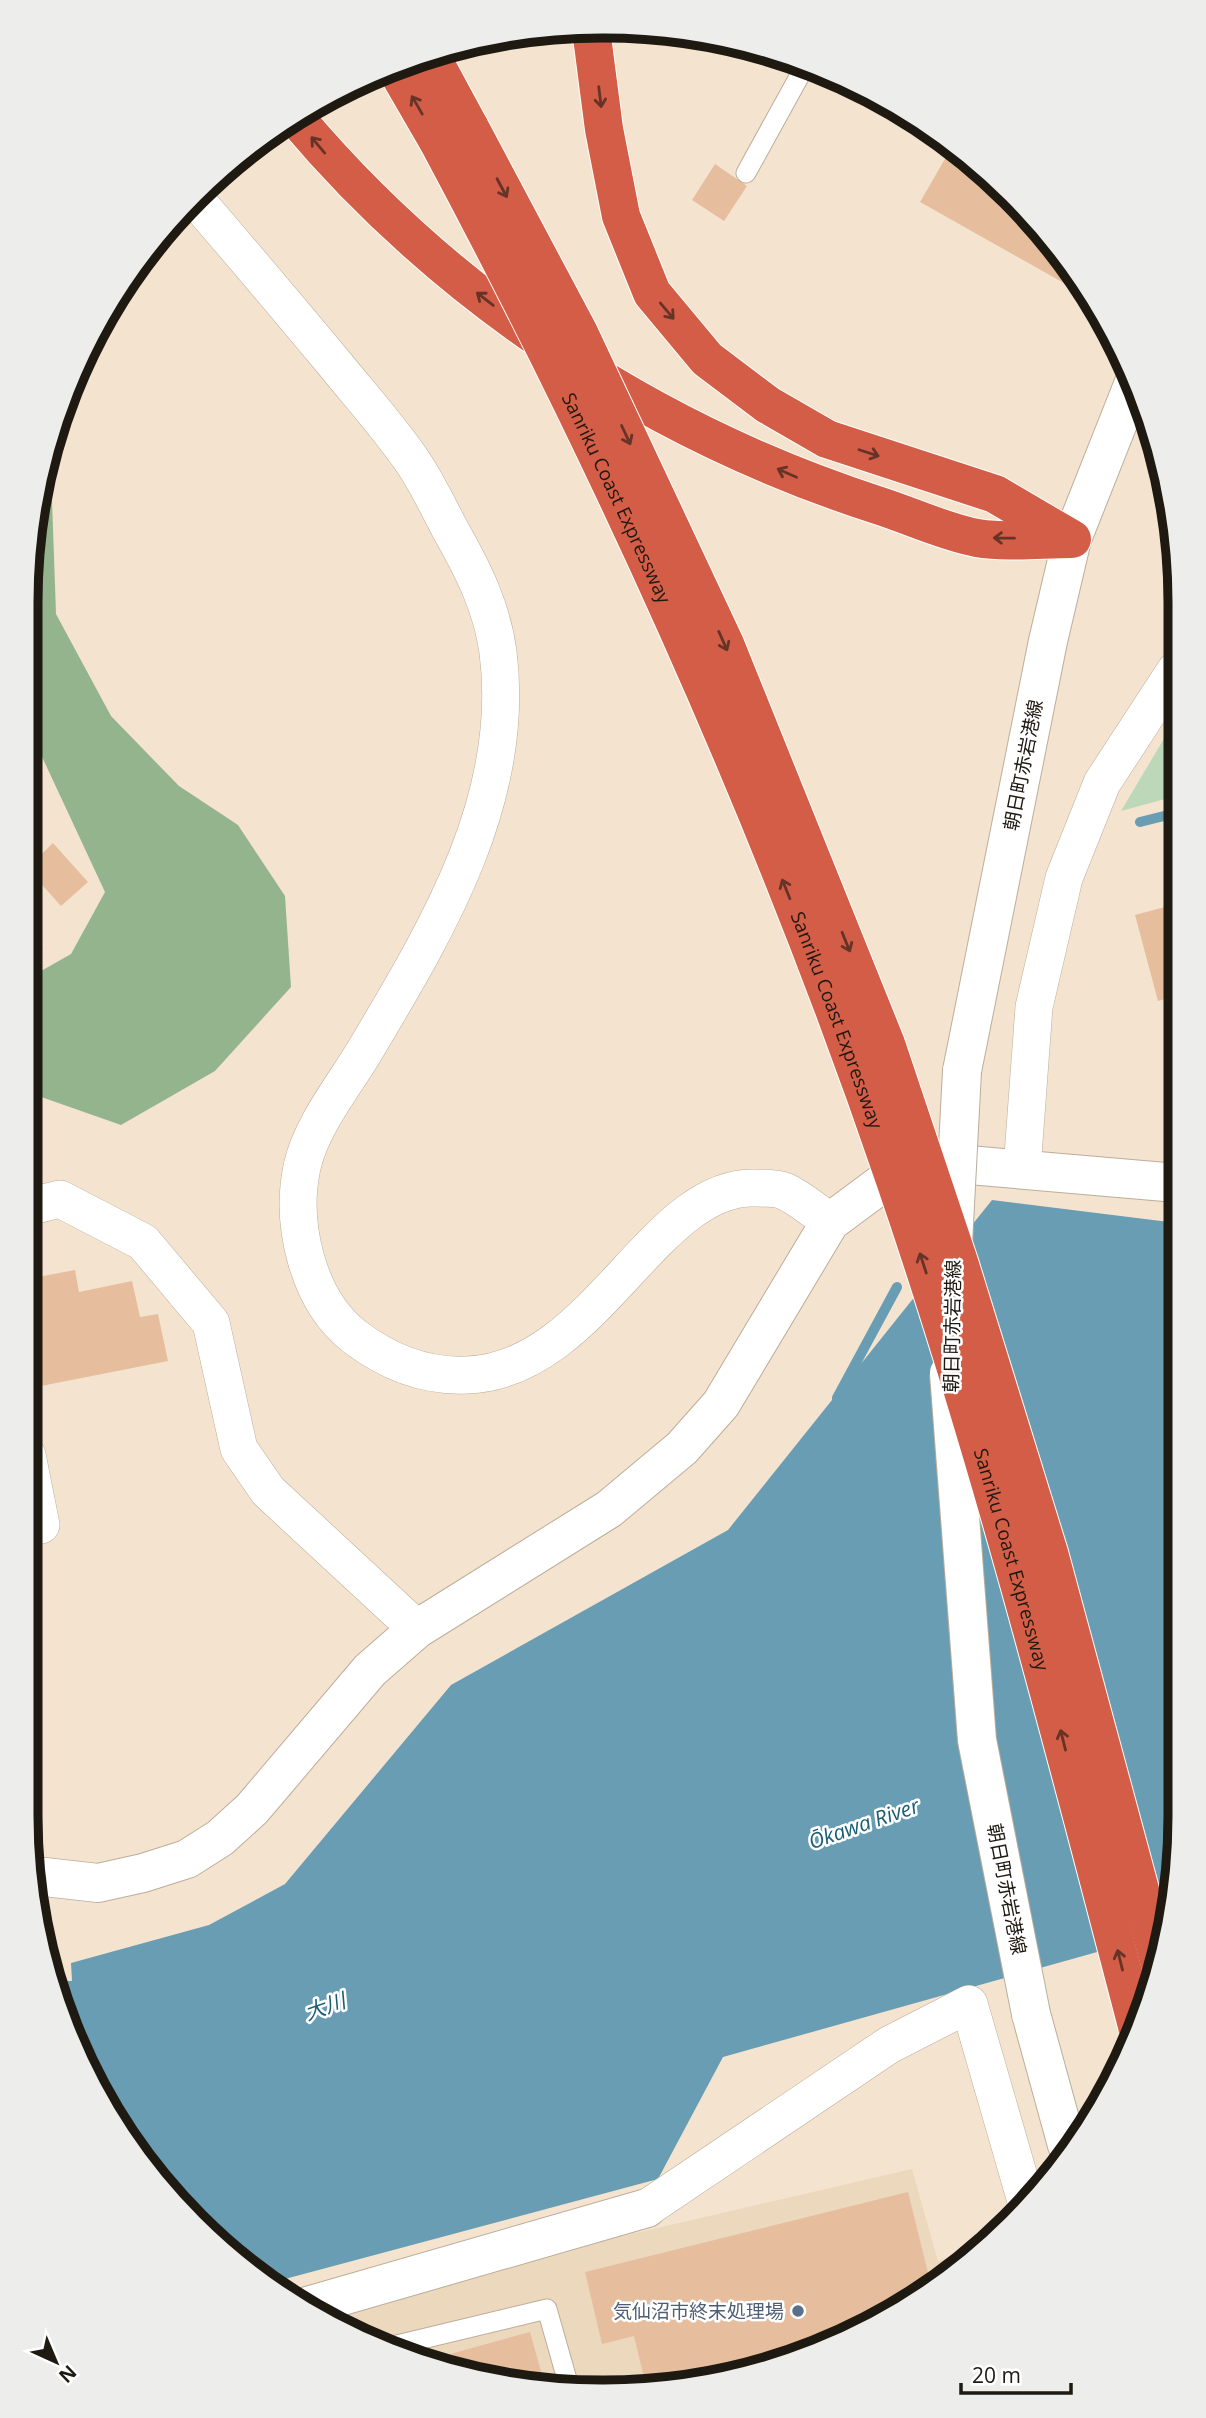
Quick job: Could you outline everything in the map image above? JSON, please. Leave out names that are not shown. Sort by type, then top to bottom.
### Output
[{"type":"highway","points":[[592,39],[604,129],[621,216],[652,293],[707,359],[768,405],[827,439],[995,494],[1072,539]]},
{"type":"highway","name":"Sanriku Coast Expressway","points":[[433,65],[454,135],[694,663],[817,963],[895,1178],[966,1397],[1050,1690],[1133,2010]]},
{"type":"highway","name":"Sanriku Coast Expressway","points":[[402,75],[454,135],[579,333],[725,644],[886,1044],[959,1262],[1049,1553],[1153,1939]]},
{"type":"highway","points":[[302,126],[326,154],[401,227],[477,292],[538,340],[680,426],[817,486],[977,538],[1072,539]]},
{"type":"street","points":[[201,207],[411,459],[482,586],[498,652],[499,739],[486,807],[471,850],[416,965],[320,1126],[303,1164],[297,1221],[313,1278],[329,1309],[352,1335],[398,1364],[443,1376],[484,1375],[519,1363],[552,1345],[587,1315],[689,1211],[712,1198],[747,1188],[781,1189],[830,1222]]},
{"type":"street","name":"朝日町赤岩港線","points":[[1065,2139],[1031,2014],[977,1740],[947,1357],[962,1070],[1048,641],[1072,539],[1128,396]]},
{"type":"street","points":[[1022,1170],[1034,1007],[1064,878],[1102,783],[1168,682]]},
{"type":"street","points":[[42,1877],[98,1883],[143,1873],[187,1858],[220,1838],[252,1809],[370,1670],[417,1629],[609,1509],[682,1448],[721,1404],[830,1222],[888,1179],[908,1170],[946,1163],[1168,1182]]},
{"type":"street","points":[[38,1204],[60,1199],[143,1242],[211,1323],[239,1449],[268,1491],[417,1629]]},
{"type":"street","points":[[38,1510],[41,1525]]},
{"type":"street","points":[[319,2303],[646,2208],[889,2045],[969,2004],[1023,2191]]},
{"type":"lane","points":[[746,173],[801,74]]},
{"type":"lane","points":[[404,2343],[547,2309],[567,2378]]},
{"type":"shaded area","points":[[912,2169],[938,2261],[955,2256],[885,2304],[819,2337],[749,2360],[677,2375],[603,2380],[529,2375],[493,2369],[422,2350],[343,2316],[610,2239]]},
{"type":"green space","points":[[51,483],[56,614],[111,716],[179,786],[238,825],[285,896],[291,987],[215,1071],[121,1125],[38,1096],[38,973],[71,954],[105,892],[38,748],[38,603],[43,529]]},
{"type":"green space","points":[[1168,732],[1168,798],[1121,811]]},
{"type":"water","points":[[992,1200],[1168,1222],[1168,1815],[1163,1889],[1154,1936],[723,2057],[658,2179],[283,2280],[259,2263],[204,2214],[155,2159],[134,2129],[114,2097],[81,2031],[64,1981],[72,1981],[71,1963],[209,1925],[285,1884],[451,1685],[728,1530]]},
{"type":"building","points":[[947,155],[1002,204],[1051,259],[1070,287],[920,202]]},
{"type":"building","points":[[715,164],[747,186],[724,221],[692,200]]},
{"type":"building","points":[[53,843],[88,882],[61,906],[38,880],[38,857]]},
{"type":"building","points":[[1168,906],[1168,998],[1158,1001],[1135,915]]},
{"type":"building","points":[[75,1270],[79,1292],[132,1281],[140,1317],[158,1314],[168,1361],[38,1387],[38,1277]]},
{"type":"building","points":[[908,2192],[929,2276],[853,2321],[784,2350],[713,2369],[644,2378],[634,2336],[602,2344],[585,2272]]},
{"type":"building","points":[[530,2332],[542,2376],[493,2369],[443,2356]]},
{"type":"waterway","points":[[1140,822],[1168,815]]},
{"type":"waterway","points":[[837,1398],[897,1287]]},
{"type":"place","name":"気仙沼市終末処理場","points":[[798,2311]]},
{"type":"water label","name":"Ōkawa River","points":[[864,1824]]},
{"type":"water label","name":"大川","points":[[325,2007]]}]
